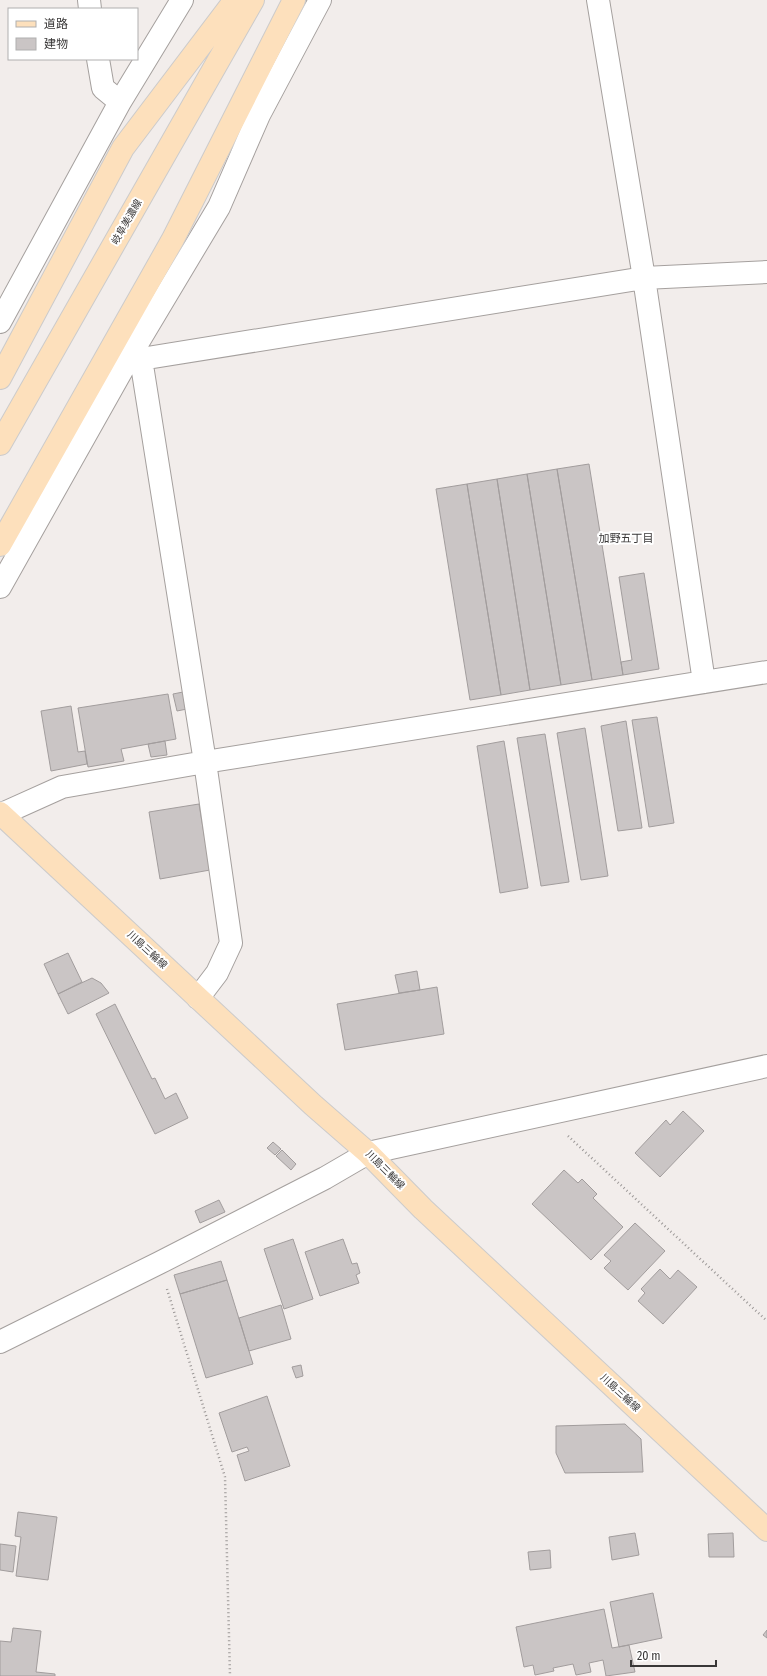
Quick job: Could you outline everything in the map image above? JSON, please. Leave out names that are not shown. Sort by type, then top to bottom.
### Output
[{"type":"main road","points":[[0,378],[123,148],[235,0]]},
{"type":"main road","name":"岐阜美濃線","points":[[0,444],[254,0]]},
{"type":"main road","points":[[0,545],[173,239],[294,0]]},
{"type":"main road","name":"川島三輪線","points":[[1,813],[313,1105],[368,1153],[429,1214],[767,1530]]},
{"type":"street","points":[[0,322],[120,102],[182,0]]},
{"type":"street","points":[[0,587],[136,356],[219,206],[259,115],[320,0]]},
{"type":"street","points":[[598,0],[644,278],[704,682]]},
{"type":"street","points":[[98,60],[103,88],[120,102]]},
{"type":"street","points":[[136,356],[644,278],[767,272]]},
{"type":"street","points":[[136,356],[204,762],[231,943],[217,973],[198,998]]},
{"type":"street","points":[[1,813],[62,787],[204,762],[767,672]]},
{"type":"street","points":[[0,1342],[325,1178],[368,1153],[767,1066]]},
{"type":"path","points":[[545,1115],[767,1321]]},
{"type":"path","points":[[159,1263],[225,1477],[230,1676]]},
{"type":"building","points":[[589,464],[623,675],[592,680],[557,469]]},
{"type":"building","points":[[557,469],[592,680],[561,685],[527,474]]},
{"type":"building","points":[[527,474],[561,685],[530,690],[497,479]]},
{"type":"building","points":[[497,479],[530,690],[501,695],[467,484]]},
{"type":"building","points":[[467,484],[501,695],[470,700],[436,489]]},
{"type":"building","points":[[644,573],[659,669],[623,675],[621,662],[632,660],[619,577]]},
{"type":"building","points":[[183,692],[187,709],[177,711],[173,694]]},
{"type":"building","points":[[168,694],[176,739],[121,749],[124,761],[88,767],[78,708]]},
{"type":"building","points":[[71,706],[78,752],[85,751],[87,764],[51,771],[41,711]]},
{"type":"building","points":[[657,717],[674,823],[649,827],[632,720]]},
{"type":"building","points":[[626,721],[642,828],[618,831],[601,726]]},
{"type":"building","points":[[585,728],[608,876],[581,880],[557,733]]},
{"type":"building","points":[[545,734],[569,882],[541,886],[517,738]]},
{"type":"building","points":[[165,741],[167,755],[151,757],[148,744]]},
{"type":"building","points":[[504,741],[528,888],[500,893],[477,746]]},
{"type":"building","points":[[199,804],[210,870],[160,879],[149,812]]},
{"type":"building","points":[[68,953],[82,982],[58,994],[44,964]]},
{"type":"building","points":[[417,971],[420,990],[399,993],[395,975]]},
{"type":"building","points":[[92,978],[101,983],[109,993],[68,1014],[58,994]]},
{"type":"building","points":[[437,987],[444,1034],[345,1050],[337,1004]]},
{"type":"building","points":[[115,1004],[152,1079],[155,1078],[165,1099],[176,1093],[188,1118],[155,1134],[96,1014]]},
{"type":"building","points":[[683,1111],[704,1131],[660,1177],[635,1153],[666,1120],[670,1125]]},
{"type":"building","points":[[273,1142],[281,1149],[275,1155],[267,1148]]},
{"type":"building","points":[[282,1150],[296,1164],[291,1170],[276,1156]]},
{"type":"building","points":[[564,1170],[578,1183],[582,1179],[597,1194],[593,1198],[623,1227],[591,1260],[532,1204]]},
{"type":"building","points":[[219,1200],[225,1212],[200,1223],[195,1211]]},
{"type":"building","points":[[635,1223],[665,1251],[628,1290],[604,1268],[611,1261],[604,1255]]},
{"type":"building","points":[[293,1239],[313,1299],[284,1309],[264,1249]]},
{"type":"building","points":[[343,1239],[352,1264],[357,1263],[360,1273],[356,1275],[359,1283],[320,1296],[305,1252]]},
{"type":"building","points":[[221,1261],[227,1280],[180,1294],[174,1275]]},
{"type":"building","points":[[660,1269],[670,1279],[678,1270],[697,1287],[663,1324],[638,1301],[645,1293],[641,1289]]},
{"type":"building","points":[[227,1280],[253,1364],[206,1378],[180,1294]]},
{"type":"building","points":[[281,1305],[291,1339],[249,1351],[239,1318]]},
{"type":"building","points":[[301,1365],[303,1376],[296,1378],[292,1367]]},
{"type":"building","points":[[267,1396],[290,1466],[245,1481],[237,1455],[249,1451],[247,1447],[232,1452],[219,1413]]},
{"type":"building","points":[[625,1424],[641,1439],[643,1472],[565,1473],[556,1453],[556,1426]]},
{"type":"building","points":[[18,1512],[57,1517],[48,1580],[16,1576],[21,1537],[15,1536]]},
{"type":"building","points":[[635,1533],[639,1555],[612,1560],[609,1537]]},
{"type":"building","points":[[733,1533],[734,1557],[709,1557],[708,1534]]},
{"type":"building","points":[[0,1544],[16,1546],[13,1572],[0,1570]]},
{"type":"building","points":[[550,1550],[551,1568],[530,1570],[528,1552]]},
{"type":"building","points":[[653,1593],[662,1638],[619,1647],[610,1602]]},
{"type":"building","points":[[604,1609],[612,1648],[629,1645],[635,1672],[606,1676],[603,1660],[589,1663],[591,1672],[576,1675],[573,1664],[553,1668],[554,1671],[535,1675],[533,1665],[524,1667],[516,1627]]},
{"type":"building","points":[[13,1628],[41,1631],[36,1672],[55,1674],[55,1676],[0,1676],[0,1641],[11,1642]]},
{"type":"building","points":[[767,1630],[767,1638],[763,1635]]},
{"type":"district","name":"加野五丁目","points":[[626,538]]}]
